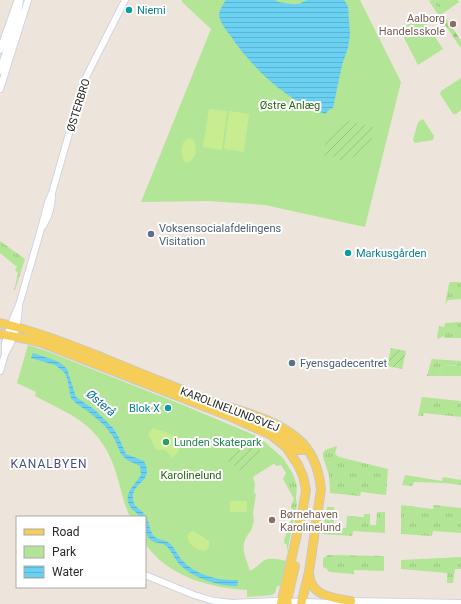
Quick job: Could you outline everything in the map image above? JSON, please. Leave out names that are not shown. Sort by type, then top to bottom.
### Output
[{"type":"main road","name":"KAROLINELUNDSVEJ","points":[[0,323],[44,336],[213,402],[266,421],[296,437],[317,469],[321,489],[309,572],[300,603]]},
{"type":"main road","name":"KAROLINELUNDSVEJ","points":[[7,335],[42,343],[229,416],[271,435],[283,444],[296,460],[305,482],[306,490],[284,603]]},
{"type":"main road","points":[[229,416],[267,428],[303,448],[296,460]]},
{"type":"main road","points":[[309,572],[311,582],[319,593],[326,596],[351,601]]},
{"type":"street","points":[[0,50],[19,0]]},
{"type":"street","points":[[0,71],[18,13],[19,0]]},
{"type":"street","points":[[0,86],[28,0]]},
{"type":"street","name":"ØSTERBRO","points":[[0,371],[5,354],[7,335],[13,327],[41,229],[49,217],[52,203],[52,193],[84,81],[125,0]]},
{"type":"street","points":[[146,576],[194,596],[214,601],[240,603],[333,603],[351,601],[461,603]]},
{"type":"street","points":[[146,576],[211,604]]},
{"type":"green space","name":"Østre Anlæg","points":[[182,0],[360,0],[401,82],[365,227],[265,205],[209,201],[141,202],[211,29],[182,2]]},
{"type":"green space","points":[[438,0],[458,0],[459,2],[442,14],[434,3]]},
{"type":"green space","points":[[438,0],[434,3],[444,15],[461,41],[460,47],[429,1]]},
{"type":"green space","points":[[421,16],[443,49],[418,65],[400,30]]},
{"type":"green space","points":[[461,78],[461,110],[456,114],[453,114],[440,94],[441,91]]},
{"type":"green space","points":[[209,109],[227,111],[222,150],[203,147]]},
{"type":"green space","points":[[229,111],[249,114],[244,152],[224,149]]},
{"type":"green space","points":[[423,119],[434,136],[433,140],[415,143],[413,140],[418,122]]},
{"type":"green space","points":[[344,120],[378,128],[372,138],[369,148],[344,162],[335,157],[321,155],[332,128],[340,126]]},
{"type":"green space","points":[[188,138],[193,139],[195,142],[196,152],[191,161],[188,163],[184,161],[181,152],[183,143]]},
{"type":"green space","points":[[0,241],[25,259],[15,290],[13,290],[18,273],[15,270],[17,267],[0,253]]},
{"type":"green space","points":[[450,282],[461,282],[461,299],[448,300],[445,305],[449,284]]},
{"type":"green space","points":[[461,322],[461,338],[444,338],[444,336],[438,339],[439,326],[444,327],[445,323]]},
{"type":"green space","name":"Karolinelund","points":[[28,345],[183,405],[259,437],[283,458],[253,477],[255,484],[254,493],[256,494],[253,513],[254,522],[251,531],[245,540],[244,548],[250,571],[268,559],[286,561],[280,586],[277,586],[275,593],[272,595],[247,597],[247,590],[233,589],[204,583],[177,572],[165,564],[146,544],[146,516],[130,516],[107,450],[91,429],[71,415],[35,396],[36,392],[17,383]]},
{"type":"green space","points":[[391,348],[406,351],[402,369],[387,366]]},
{"type":"green space","points":[[432,358],[461,361],[461,366],[442,365],[439,376],[427,376]]},
{"type":"green space","points":[[442,365],[461,366],[461,376],[439,376]]},
{"type":"green space","points":[[422,397],[461,401],[461,417],[424,413],[423,416],[418,416]]},
{"type":"green space","name":"Lunden Skatepark","points":[[153,428],[168,433],[181,440],[179,450],[173,458],[165,450],[156,450],[148,434]]},
{"type":"green space","points":[[250,442],[264,453],[244,474],[228,461],[240,447],[243,450]]},
{"type":"green space","points":[[337,446],[335,454],[339,457],[388,469],[386,495],[361,492],[360,496],[330,493],[329,475],[323,453],[325,450]]},
{"type":"green space","points":[[283,458],[293,474],[297,486],[297,505],[287,552],[287,545],[284,543],[284,540],[292,518],[291,506],[294,499],[283,479],[286,473],[281,465],[276,466],[274,463]]},
{"type":"green space","points":[[405,475],[442,481],[443,477],[461,480],[461,485],[414,482],[412,486],[402,485]]},
{"type":"green space","points":[[230,501],[247,501],[247,512],[230,512]]},
{"type":"green space","points":[[401,505],[433,509],[434,505],[461,508],[461,533],[433,531],[432,536],[401,534]]},
{"type":"green space","points":[[327,507],[334,507],[334,528],[346,528],[347,516],[364,517],[364,514],[370,514],[370,525],[376,525],[377,512],[385,512],[385,533],[353,531],[352,536],[322,534]]},
{"type":"green space","points":[[194,531],[209,541],[207,550],[204,551],[194,548],[189,542],[187,536],[190,532]]},
{"type":"green space","points":[[327,555],[384,556],[384,571],[354,570],[354,574],[329,572],[323,567],[323,558]]},
{"type":"green space","points":[[461,557],[461,569],[455,569],[453,583],[447,583],[447,573],[401,569],[401,560]]},
{"type":"water","points":[[226,0],[275,0],[278,2],[299,4],[307,0],[344,0],[348,6],[350,35],[333,108],[325,114],[311,108],[284,92],[260,72],[239,48],[221,22],[219,14]]},
{"type":"water","points":[[33,353],[62,364],[67,369],[76,397],[95,410],[113,428],[126,454],[144,461],[147,468],[147,474],[133,493],[133,502],[145,516],[140,516],[134,511],[128,501],[129,492],[141,475],[140,466],[127,460],[121,454],[114,438],[105,426],[71,398],[67,378],[64,372],[55,365],[31,358]]},
{"type":"water","points":[[146,517],[154,537],[171,545],[187,565],[208,576],[238,580],[237,586],[222,585],[207,581],[186,570],[180,565],[165,545],[154,542],[148,537]]},
{"type":"place","name":"Niemi","points":[[129,10]]},
{"type":"place","name":"Aalborg Handelsskole","points":[[453,24]]},
{"type":"place","name":"Voksensocialafdelingens Visitation","points":[[151,234]]},
{"type":"place","name":"Markusgården","points":[[348,253]]},
{"type":"place","name":"Fyensgadecentret","points":[[292,363]]},
{"type":"place","name":"Blok X","points":[[168,408]]},
{"type":"place","name":"Lunden Skatepark","points":[[166,442]]},
{"type":"place","name":"Børnehaven Karolinelund","points":[[272,520]]},
{"type":"district","name":"KANALBYEN","points":[[49,464]]},
{"type":"water label","name":"Østerå","points":[[101,403]]}]
